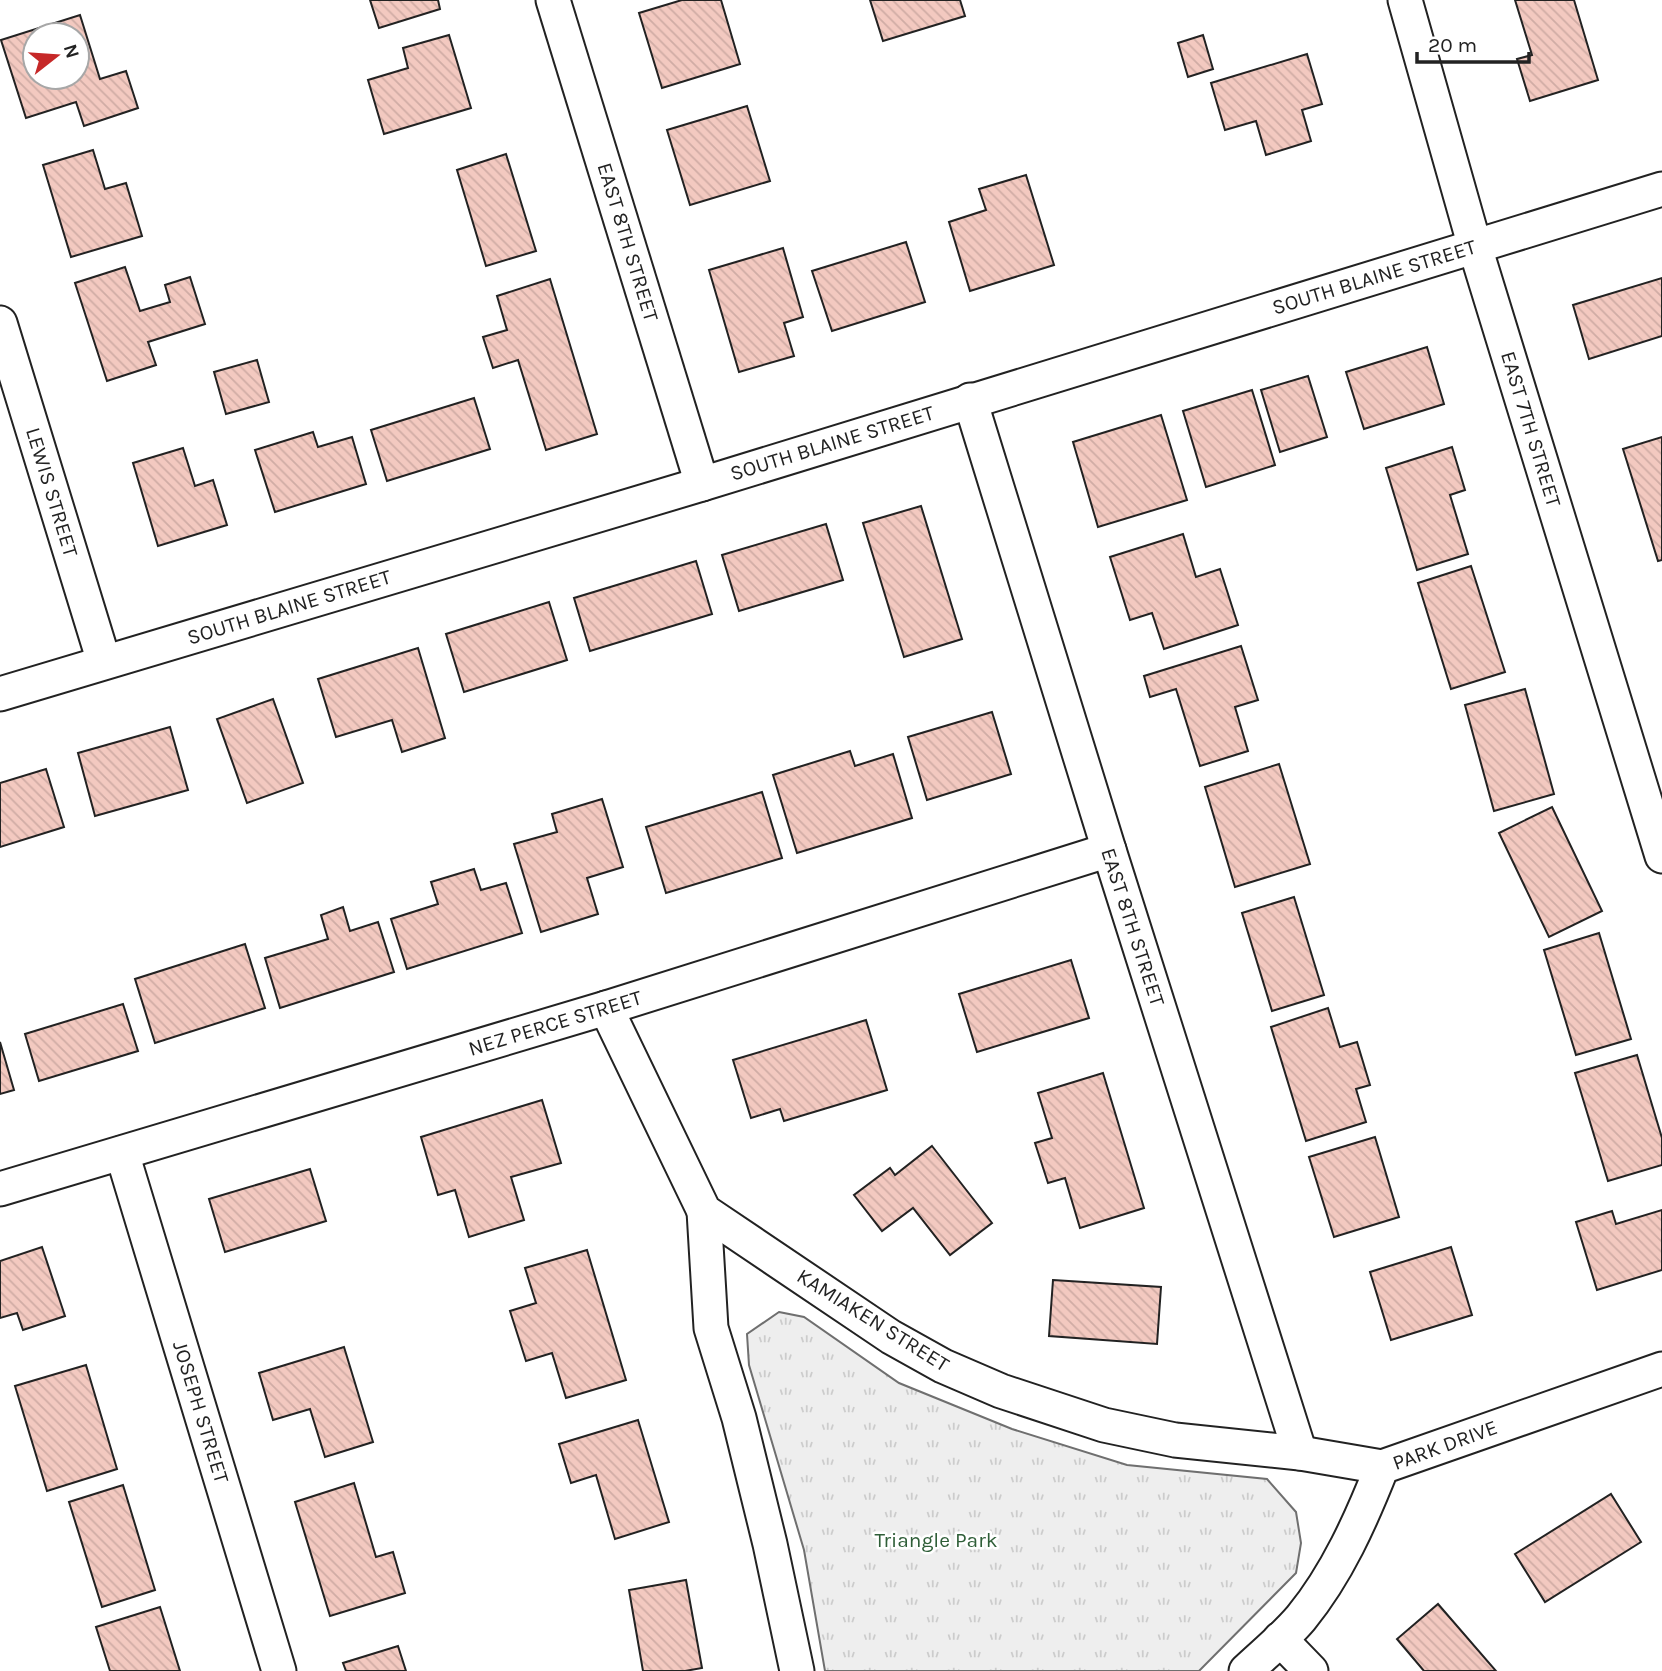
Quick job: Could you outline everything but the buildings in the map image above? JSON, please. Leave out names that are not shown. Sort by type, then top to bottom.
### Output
[{"type":"street","name":"EAST 8TH STREET","points":[[553,0],[702,484]]},
{"type":"street","name":"EAST 7TH STREET","points":[[1405,0],[1475,247],[1662,856]]},
{"type":"street","name":"SOUTH BLAINE STREET","points":[[0,694],[702,484],[1662,189]]},
{"type":"street","name":"LEWIS STREET","points":[[0,323],[104,662]]},
{"type":"street","name":"EAST 8TH STREET","points":[[970,400],[1300,1452]]},
{"type":"street","name":"NEZ PERCE STREET","points":[[0,1189],[606,1008],[1109,850]]},
{"type":"street","points":[[606,1008],[704,1211],[712,1328],[739,1418],[797,1671]]},
{"type":"street","name":"JOSEPH STREET","points":[[122,1153],[279,1671]]},
{"type":"street","name":"KAMIAKEN STREET","points":[[704,1211],[891,1337],[943,1366],[1001,1391],[1104,1425],[1163,1438],[1300,1452],[1382,1467]]},
{"type":"street","name":"PARK DRIVE","points":[[1247,1671],[1301,1618],[1339,1562],[1364,1514],[1382,1467],[1662,1369]]},
{"type":"street","points":[[1280,1639],[1311,1671]]},
{"type":"green space","name":"Triangle Park","points":[[779,1312],[804,1317],[899,1383],[1012,1429],[1127,1465],[1267,1479],[1296,1512],[1301,1543],[1296,1573],[1199,1671],[825,1671],[804,1550],[749,1365],[747,1334]]}]
